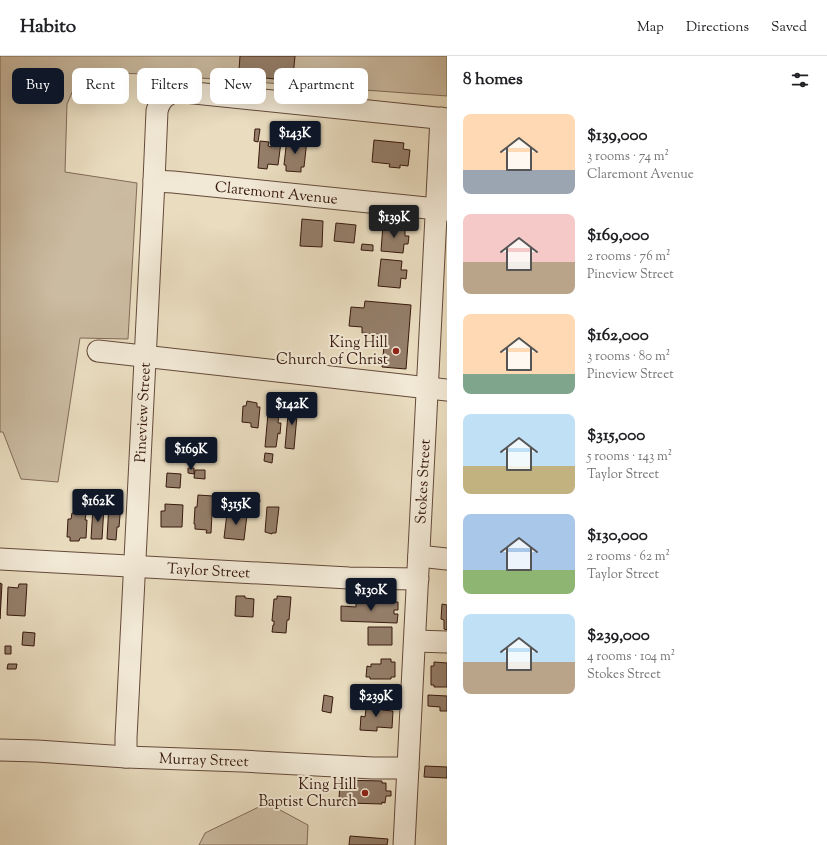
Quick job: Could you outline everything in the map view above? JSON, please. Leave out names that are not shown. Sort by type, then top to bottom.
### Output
[{"type":"street","name":"Pineview Street","points":[[126,757],[158,105],[166,95],[176,92],[444,119]]},
{"type":"street","name":"Stokes Street","points":[[404,845],[419,556],[437,389],[444,119]]},
{"type":"street","name":"Claremont Avenue","points":[[154,181],[442,210]]},
{"type":"street","points":[[98,351],[437,389]]},
{"type":"street","points":[[419,556],[447,559]]},
{"type":"street","name":"Taylor Street","points":[[0,559],[349,578],[418,578]]},
{"type":"street","points":[[415,641],[447,642]]},
{"type":"street","name":"Murray Street","points":[[0,750],[373,768],[408,768]]},
{"type":"shaded area","points":[[0,56],[447,56],[447,96],[368,90],[368,68],[274,68],[274,83],[266,83],[266,68],[210,68],[210,79],[202,78],[202,68],[137,68],[137,74],[129,74],[129,68],[72,68],[72,93],[67,104],[65,172],[137,183],[128,339],[80,338],[58,482],[21,479],[3,432],[0,432]]},
{"type":"shaded area","points":[[267,803],[308,825],[307,845],[199,845],[205,833]]},
{"type":"building","points":[[240,56],[295,56],[294,68],[274,68],[274,79],[266,78],[266,68],[239,68]]},
{"type":"building","points":[[255,129],[260,129],[258,142],[254,141]]},
{"type":"building","points":[[287,138],[307,140],[304,167],[301,167],[301,172],[286,171],[286,165],[284,165]]},
{"type":"building","points":[[374,140],[404,143],[403,149],[410,150],[408,166],[400,165],[400,168],[389,167],[390,164],[372,162]]},
{"type":"building","points":[[260,141],[269,142],[268,146],[272,147],[273,141],[281,142],[278,165],[268,164],[267,169],[258,168]]},
{"type":"building","points":[[302,219],[323,221],[322,247],[300,246]]},
{"type":"building","points":[[336,223],[356,225],[354,243],[334,241]]},
{"type":"building","points":[[383,225],[405,227],[405,236],[409,236],[408,244],[404,244],[403,253],[381,251]]},
{"type":"building","points":[[362,244],[373,245],[373,251],[361,250]]},
{"type":"building","points":[[381,259],[402,261],[401,270],[407,270],[406,279],[401,278],[400,288],[378,286]]},
{"type":"building","name":"King Hill Church of Christ","points":[[365,301],[411,305],[406,369],[382,367],[385,335],[362,333],[362,327],[349,326],[351,307],[364,308]]},
{"type":"building","points":[[247,401],[257,403],[257,407],[260,407],[258,428],[251,427],[251,423],[242,422],[243,406],[246,406]]},
{"type":"building","points":[[269,402],[280,403],[278,423],[281,423],[280,434],[278,433],[276,447],[265,447]]},
{"type":"building","points":[[289,403],[298,404],[294,449],[285,448]]},
{"type":"building","points":[[265,453],[273,454],[272,463],[264,461]]},
{"type":"building","points":[[188,468],[194,468],[194,474],[188,473]]},
{"type":"building","points":[[195,470],[205,470],[205,479],[194,478]]},
{"type":"building","points":[[167,473],[181,474],[180,488],[166,487]]},
{"type":"building","points":[[254,494],[259,494],[260,502],[254,502]]},
{"type":"building","points":[[198,495],[213,496],[211,533],[206,533],[207,530],[195,529],[195,507],[197,507]]},
{"type":"building","points":[[109,503],[121,504],[116,540],[107,539]]},
{"type":"building","points":[[165,504],[183,505],[182,527],[161,527],[161,511],[165,511]]},
{"type":"building","points":[[93,507],[104,507],[102,539],[91,539]]},
{"type":"building","points":[[267,507],[279,507],[276,533],[272,534],[265,532]]},
{"type":"building","points":[[72,513],[86,514],[86,538],[80,538],[79,541],[70,541],[70,537],[67,537],[68,519],[71,519]]},
{"type":"building","points":[[227,513],[247,515],[244,540],[224,538]]},
{"type":"building","points":[[0,583],[2,584],[0,619]]},
{"type":"building","points":[[19,584],[27,584],[25,616],[7,615],[8,587],[18,588]]},
{"type":"building","points":[[236,596],[245,596],[245,598],[254,599],[253,617],[235,616]]},
{"type":"building","points":[[277,596],[291,597],[286,633],[272,632],[274,625],[274,621],[272,621],[274,599],[277,599]]},
{"type":"building","points":[[356,601],[398,602],[398,610],[394,610],[394,614],[398,614],[397,623],[341,621],[341,606],[356,607]]},
{"type":"building","points":[[442,604],[447,605],[447,630],[444,629],[444,620],[441,619]]},
{"type":"building","points":[[368,627],[392,627],[392,645],[368,645]]},
{"type":"building","points":[[23,632],[35,633],[34,646],[22,645]]},
{"type":"building","points":[[5,646],[11,646],[11,654],[5,654]]},
{"type":"building","points":[[381,659],[391,659],[391,662],[395,662],[395,677],[391,677],[391,679],[370,679],[370,677],[366,677],[367,666],[371,667],[371,664],[381,664]]},
{"type":"building","points":[[434,662],[447,663],[447,687],[434,687],[434,685],[431,685],[431,666],[434,666]]},
{"type":"building","points":[[8,664],[17,664],[16,669],[7,669]]},
{"type":"building","points":[[324,695],[333,697],[331,713],[322,711]]},
{"type":"building","points":[[428,695],[447,696],[447,711],[440,711],[440,707],[428,706]]},
{"type":"building","points":[[371,702],[382,703],[382,710],[393,711],[392,728],[377,727],[377,731],[360,730],[361,716],[365,717],[366,709],[370,709]]},
{"type":"building","points":[[425,766],[447,767],[447,778],[424,777]]},
{"type":"building","name":"King Hill Baptist Church","points":[[340,780],[382,781],[382,783],[386,783],[386,791],[391,791],[391,796],[386,796],[385,803],[382,802],[382,804],[346,803],[345,806],[337,806],[337,800],[339,800]]},
{"type":"building","points":[[350,836],[388,839],[387,845],[349,845]]},
{"type":"place","name":"King Hill Church of Christ","points":[[396,351]]},
{"type":"place","name":"King Hill Baptist Church","points":[[365,793]]}]
